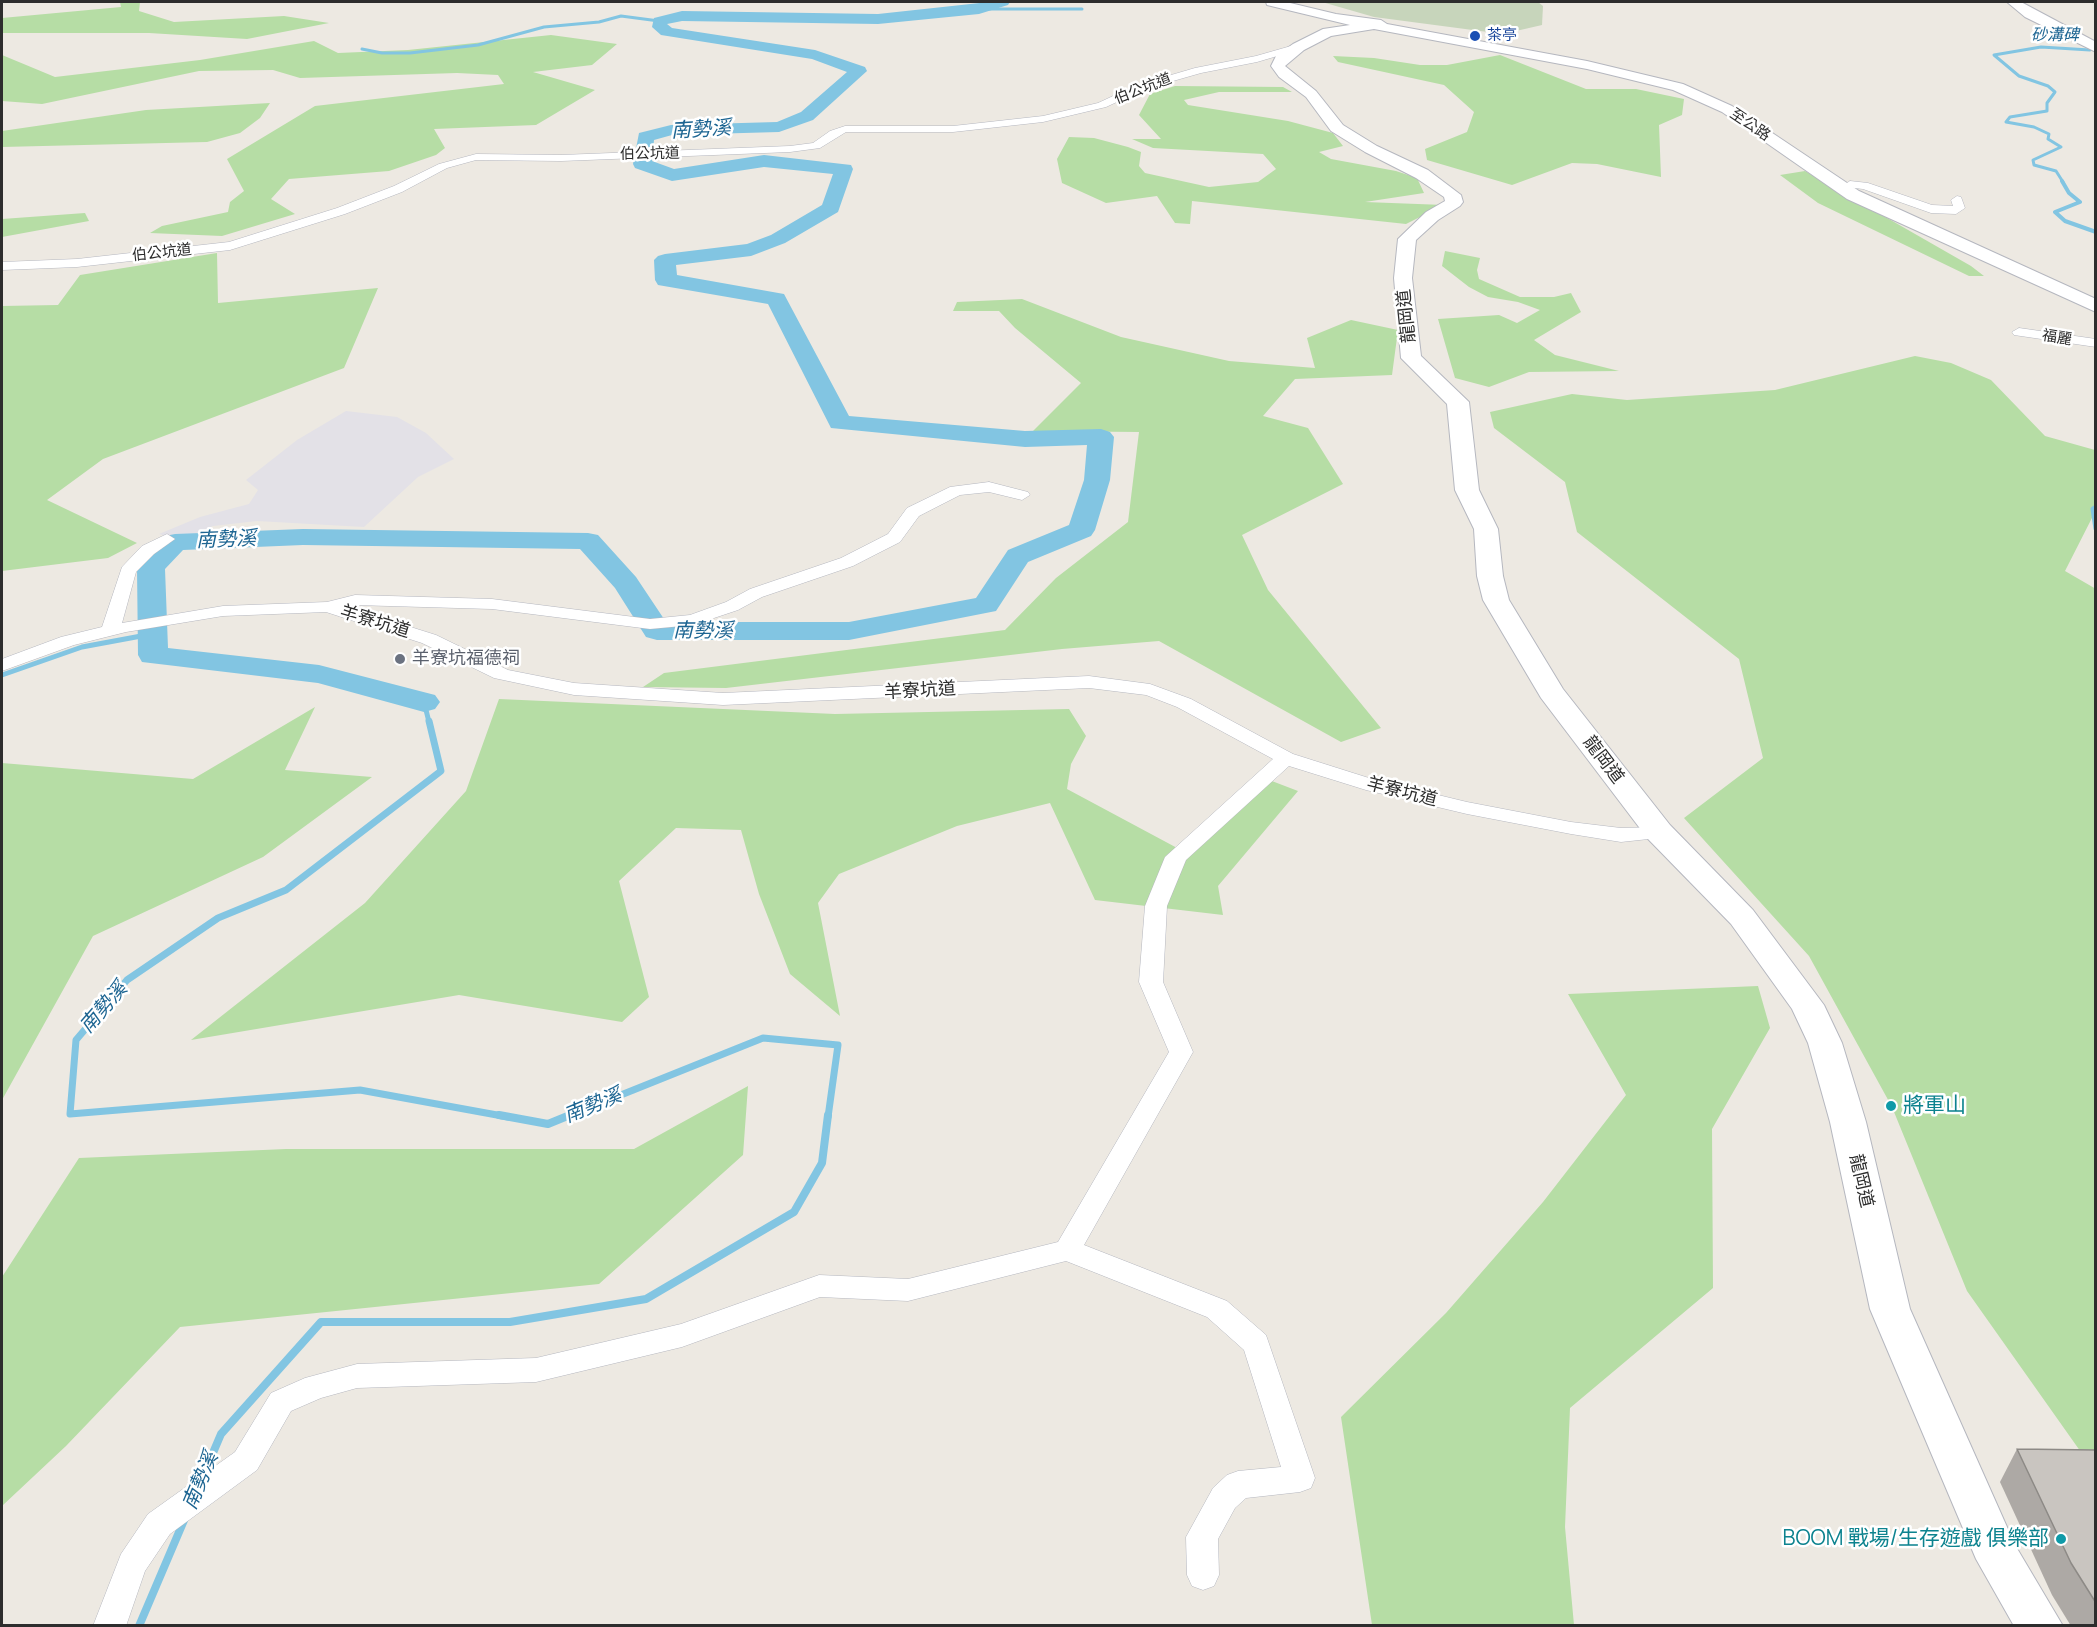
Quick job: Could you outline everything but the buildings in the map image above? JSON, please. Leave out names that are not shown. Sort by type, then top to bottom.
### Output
[{"type":"street","points":[[1272,2],[1378,25]]},
{"type":"street","points":[[1283,2],[1378,25]]},
{"type":"street","points":[[2013,2],[2096,48]]},
{"type":"street","name":"龍岡道","points":[[1378,25],[1328,32],[1298,47],[1296,51],[1281,59],[1278,66],[1284,74],[1311,94],[1337,128],[1371,149],[1422,174],[1452,195],[1454,201],[1423,222],[1407,239],[1403,278],[1411,358],[1458,402],[1462,461],[1467,490],[1486,529],[1490,576],[1496,600],[1551,692],[1659,832],[1742,917],[1812,1014],[1825,1043],[1848,1122],[1890,1309],[1999,1559],[2040,1626]]},
{"type":"street","name":"至公路","points":[[1378,25],[1545,54],[1642,75],[1704,97],[1850,185],[2096,306]]},
{"type":"street","points":[[2079,39],[2096,40]]},
{"type":"street","name":"伯公坑道","points":[[2,266],[77,263],[230,246],[341,211],[461,160],[501,156],[541,158],[806,148],[816,146],[834,133],[846,129],[953,129],[1043,119],[1102,105],[1141,87],[1199,70],[1298,47]]},
{"type":"street","name":"至公路","points":[[1784,144],[1853,195],[2096,297]]},
{"type":"street","points":[[1850,185],[1864,185],[1931,209],[1956,210],[1957,200]]},
{"type":"street","name":"福麗","points":[[2019,332],[2096,343]]},
{"type":"street","points":[[327,607],[355,600],[492,604],[650,624],[693,620],[732,606],[756,593],[847,562],[894,538],[914,512],[956,490],[989,487],[1022,495]]},
{"type":"street","points":[[2,665],[68,641],[118,629],[128,571],[148,550],[167,539]]},
{"type":"street","name":"羊寮坑道","points":[[118,629],[223,611],[327,607],[429,639],[501,674],[540,684],[574,689],[723,699],[1089,682],[1114,685],[1150,690],[1184,703],[1286,758],[1366,784],[1467,808],[1621,835],[1659,832]]},
{"type":"street","points":[[1067,1250],[1181,1052],[1151,982],[1156,906],[1176,857],[1286,758]]},
{"type":"street","points":[[109,1626],[132,1564],[159,1524],[246,1461],[281,1402],[315,1387],[357,1376],[474,1374],[536,1370],[682,1335],[819,1286],[908,1290],[1067,1250],[1217,1309],[1256,1343],[1300,1478],[1238,1485],[1224,1498],[1202,1537],[1203,1575]]},
{"type":"shaded area","points":[[346,411],[397,417],[426,433],[454,459],[418,477],[364,527],[257,521],[213,526],[181,540],[159,534],[200,517],[249,504],[258,490],[246,480],[297,440]]},
{"type":"green space","points":[[120,2],[140,2],[139,11],[174,22],[284,16],[329,23],[247,39],[149,33],[2,33],[2,18],[121,7]]},
{"type":"green space","points":[[1322,2],[1538,2],[1543,6],[1542,25],[1503,34],[1374,17]]},
{"type":"green space","points":[[551,35],[617,44],[592,65],[533,72],[595,90],[536,125],[434,129],[445,148],[436,155],[389,171],[289,179],[271,199],[295,214],[222,236],[150,233],[162,226],[228,212],[230,202],[244,191],[227,159],[315,106],[504,84],[498,75],[457,73],[300,78],[273,70],[199,71],[42,104],[2,101],[2,55],[55,77],[200,60],[314,41],[338,53],[408,50]]},
{"type":"green space","points":[[1500,55],[1586,89],[1636,89],[1684,99],[1682,115],[1659,125],[1661,177],[1597,164],[1572,163],[1512,185],[1427,160],[1425,149],[1467,132],[1474,112],[1444,85],[1338,62],[1333,56],[1374,58],[1420,65],[1447,65]]},
{"type":"green space","points":[[1175,86],[1283,87],[1292,92],[1219,92],[1184,100],[1188,105],[1288,121],[1333,133],[1343,146],[1319,152],[1331,159],[1396,171],[1417,178],[1424,193],[1365,202],[1444,205],[1406,224],[1192,201],[1190,224],[1175,223],[1157,196],[1106,203],[1062,183],[1057,159],[1069,137],[1094,138],[1128,147],[1141,152],[1139,166],[1145,173],[1209,187],[1258,182],[1276,169],[1263,154],[1153,148],[1132,139],[1161,139],[1139,115],[1150,94]]},
{"type":"green space","points":[[270,103],[260,118],[240,133],[207,142],[2,147],[2,131],[146,110]]},
{"type":"green space","points":[[1805,171],[1971,266],[1984,276],[1969,276],[1818,203],[1780,175]]},
{"type":"green space","points":[[85,213],[89,221],[2,237],[2,219]]},
{"type":"green space","points":[[1445,251],[1480,258],[1477,270],[1479,279],[1520,297],[1554,297],[1571,293],[1581,312],[1534,340],[1555,355],[1619,371],[1529,372],[1489,387],[1455,378],[1438,319],[1499,315],[1517,323],[1540,310],[1518,302],[1488,297],[1469,287],[1442,266]]},
{"type":"green space","points":[[217,253],[218,303],[378,288],[344,368],[103,459],[47,500],[137,543],[108,558],[2,571],[2,306],[58,305],[80,275]]},
{"type":"green space","points":[[1022,299],[1121,337],[1229,361],[1315,368],[1307,338],[1351,320],[1398,330],[1392,375],[1295,379],[1263,416],[1308,428],[1343,484],[1242,535],[1268,590],[1381,728],[1341,742],[1159,641],[1062,649],[726,688],[643,687],[664,673],[1005,630],[1056,578],[1128,522],[1139,432],[1033,431],[1081,383],[1015,328],[999,311],[953,311],[957,302]]},
{"type":"green space","points":[[1915,356],[1951,363],[1991,380],[2045,436],[2095,450],[2095,512],[2065,571],[2096,589],[2095,1472],[1967,1291],[1892,1107],[1809,956],[1684,818],[1763,758],[1739,659],[1577,532],[1565,482],[1494,428],[1490,412],[1572,394],[1627,400],[1775,390]]},
{"type":"green space","points":[[499,699],[835,714],[1069,709],[1086,736],[1071,764],[1067,789],[1179,849],[1264,778],[1298,791],[1218,886],[1223,915],[1095,900],[1050,803],[957,826],[839,874],[818,903],[840,1016],[790,974],[759,894],[741,830],[676,828],[619,881],[649,997],[622,1022],[459,995],[191,1040],[365,903],[466,791]]},
{"type":"green space","points":[[315,707],[285,770],[372,777],[263,857],[93,936],[2,1100],[2,763],[193,779]]},
{"type":"green space","points":[[1758,986],[1770,1028],[1712,1129],[1713,1288],[1570,1408],[1565,1527],[1574,1625],[1372,1625],[1341,1417],[1446,1313],[1543,1202],[1626,1095],[1568,994]]},
{"type":"green space","points":[[748,1086],[743,1155],[599,1284],[180,1327],[66,1446],[2,1506],[2,1277],[79,1158],[286,1149],[634,1149]]},
{"type":"waterway","name":"南勢溪","points":[[424,702],[319,674],[153,655],[151,568],[175,542],[303,537],[588,541],[626,583],[657,631],[849,631],[986,605],[1018,556],[1081,530],[1097,480],[1101,437],[1025,439],[840,423],[776,299],[666,280],[665,260],[751,250],[778,239],[831,208],[844,169],[764,161],[672,175],[642,164],[645,137],[671,130],[779,127],[807,116],[859,71],[815,55],[667,32],[660,27],[659,21],[682,16],[878,19],[979,9],[1003,2]]},
{"type":"waterway","points":[[979,9],[1082,9]]},
{"type":"waterway","points":[[362,49],[382,53],[410,53],[478,45],[544,27],[599,22],[621,16],[659,21]]},
{"type":"waterway","name":"砂溝碑","points":[[2063,182],[2056,171],[2034,165],[2033,160],[2061,147],[2048,139],[2049,134],[2034,127],[2006,122],[2010,117],[2047,111],[2047,103],[2055,92],[2048,86],[2019,76],[1994,55],[2041,47],[2090,50]]},
{"type":"waterway","name":"砂溝碑","points":[[2062,181],[2069,193],[2080,202],[2055,212],[2065,221],[2096,232]]},
{"type":"waterway","name":"砂溝碑","points":[[2096,507],[2093,509],[2096,529]]},
{"type":"waterway","points":[[2,675],[82,647],[152,634]]},
{"type":"waterway","name":"南勢溪","points":[[424,702],[429,722]]},
{"type":"waterway","name":"南勢溪","points":[[429,721],[441,771],[286,890],[218,918],[127,980],[76,1040],[70,1114],[360,1090],[508,1117]]},
{"type":"waterway","name":"南勢溪","points":[[566,1117],[763,1038],[838,1045],[828,1117]]},
{"type":"waterway","name":"南勢溪","points":[[499,1115],[548,1124],[570,1115]]},
{"type":"waterway","name":"南勢溪","points":[[201,1481],[221,1434],[321,1322],[510,1322],[646,1299],[794,1212],[822,1163],[828,1115]]},
{"type":"waterway","name":"南勢溪","points":[[139,1626],[185,1518]]},
{"type":"place","name":"茶亭","points":[[1475,36]]},
{"type":"place","name":"羊寮坑福德祠","points":[[400,659]]},
{"type":"place","name":"將軍山","points":[[1891,1106]]},
{"type":"place","name":"BOOM 戰場/生存遊戲 俱樂部","points":[[2061,1539]]}]
